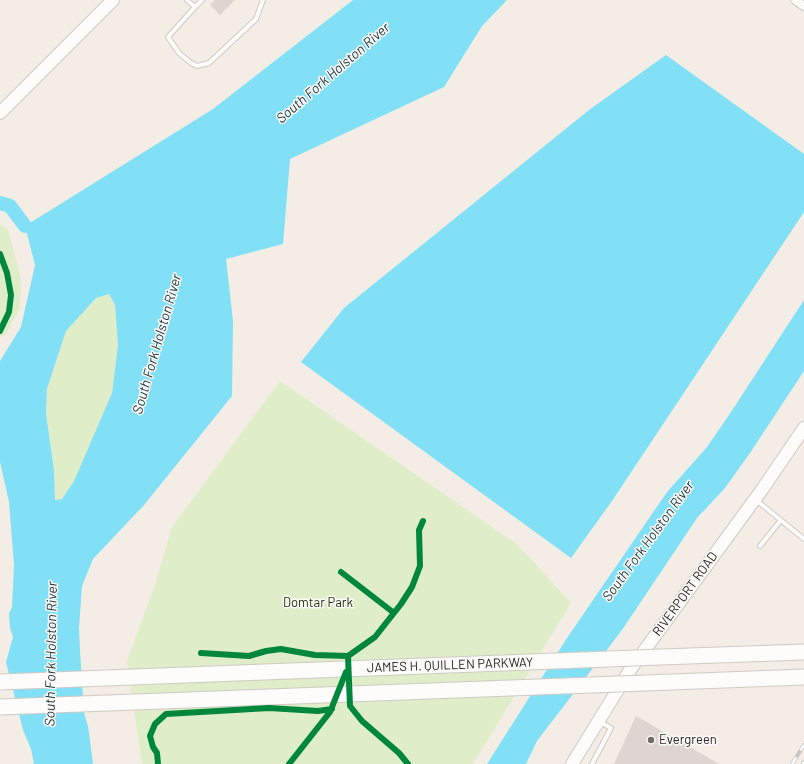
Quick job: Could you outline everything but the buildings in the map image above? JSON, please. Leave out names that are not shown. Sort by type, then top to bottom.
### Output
[{"type":"highway","name":"JAMES H. QUILLEN PARKWAY","points":[[0,682],[804,652]]},
{"type":"highway","name":"JAMES H. QUILLEN PARKWAY","points":[[0,707],[804,677]]},
{"type":"main road","points":[[1,110],[113,0]]},
{"type":"main road","name":"RIVERPORT ROAD","points":[[572,764],[598,721],[657,631],[803,432]]},
{"type":"street","points":[[795,0],[804,6]]},
{"type":"lane","points":[[187,0],[195,7]]},
{"type":"lane","points":[[202,0],[168,37],[179,53],[197,66],[209,63],[256,19],[263,0]]},
{"type":"lane","points":[[755,499],[804,538]]},
{"type":"lane","points":[[760,546],[781,520]]},
{"type":"lane","points":[[592,764],[611,728],[598,721]]},
{"type":"green space","points":[[0,224],[8,230],[21,279],[20,308],[6,334],[0,337]]},
{"type":"green space","points":[[109,294],[115,305],[118,345],[112,393],[74,481],[62,499],[55,500],[54,470],[46,414],[47,389],[66,331],[96,298]]},
{"type":"green space","name":"Domtar Park","points":[[280,381],[518,545],[571,603],[473,764],[142,764],[127,661],[155,585],[172,527]]},
{"type":"water","name":"South Fork Holston River","points":[[353,0],[507,0],[482,26],[444,87],[290,159],[283,244],[226,259],[233,321],[232,396],[144,505],[93,559],[82,586],[79,628],[80,651],[84,713],[88,726],[93,764],[34,764],[31,749],[23,730],[6,662],[13,637],[10,628],[9,613],[12,607],[14,565],[9,502],[0,462],[0,361],[21,327],[35,265],[25,226],[213,109]],"holes":[[[109,294],[115,305],[118,345],[112,393],[74,481],[62,499],[55,500],[54,470],[46,414],[47,389],[66,331],[96,298]]]},
{"type":"water","points":[[666,55],[804,154],[804,212],[612,501],[571,558],[301,362],[344,308],[589,110]]},
{"type":"water","name":"South Fork Holston River","points":[[804,300],[804,371],[750,453],[725,488],[697,518],[622,630],[537,741],[526,764],[487,764],[567,638],[667,492],[707,447]]},
{"type":"waterway","points":[[0,203],[10,206],[25,226]]},
{"type":"railway","points":[[792,764],[804,745]]},
{"type":"cycle path","points":[[0,254],[7,273],[11,295],[9,312],[0,331]]},
{"type":"cycle path","points":[[408,764],[399,753],[362,721],[350,706],[348,656],[375,637],[401,604],[412,587],[420,566],[419,530],[423,521]]},
{"type":"cycle path","points":[[341,572],[394,613]]},
{"type":"cycle path","points":[[201,653],[249,656],[266,651],[281,649],[315,655],[348,656]]},
{"type":"cycle path","points":[[289,764],[330,712],[346,672]]},
{"type":"cycle path","points":[[158,764],[157,753],[153,747],[150,736],[155,724],[166,714],[269,708],[318,711],[332,709]]},
{"type":"place","name":"Evergreen","points":[[651,740]]}]
